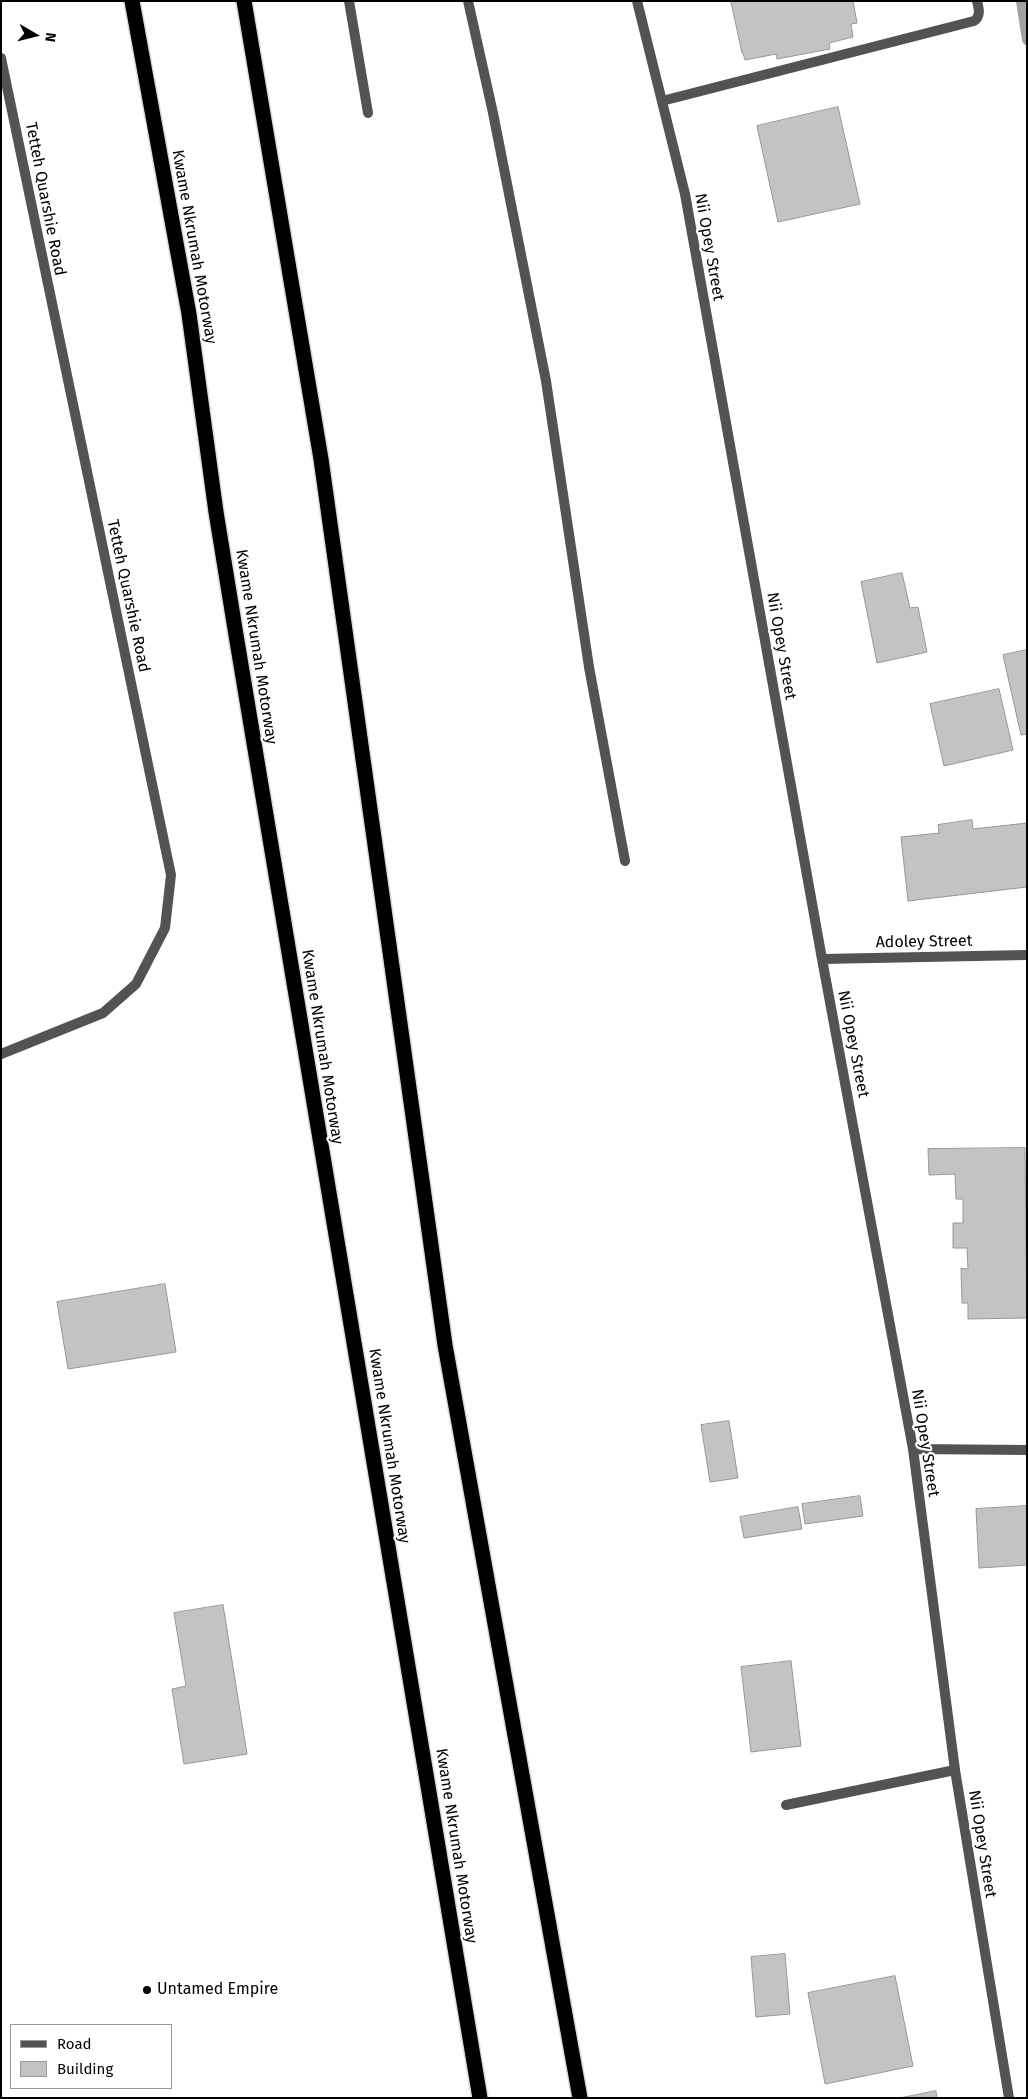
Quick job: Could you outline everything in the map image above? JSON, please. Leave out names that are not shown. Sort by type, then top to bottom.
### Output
[{"type":"highway","name":"Kwame Nkrumah Motorway","points":[[132,1],[189,314],[216,512],[236,635],[480,2098]]},
{"type":"highway","points":[[244,1],[321,459],[445,1345],[580,2098]]},
{"type":"street","points":[[349,1],[368,113]]},
{"type":"street","points":[[468,1],[494,113],[546,381],[589,667],[625,861]]},
{"type":"street","name":"Nii Opey Street","points":[[637,1],[684,194],[822,959],[913,1449],[955,1770],[1009,2098]]},
{"type":"street","points":[[662,101],[974,21],[978,19],[980,12],[977,1]]},
{"type":"street","name":"Tetteh Quarshie Road","points":[[1,58],[171,875],[165,928],[136,984],[103,1013],[1,1054]]},
{"type":"street","name":"Adoley Street","points":[[822,959],[1027,955]]},
{"type":"street","points":[[913,1449],[1027,1450]]},
{"type":"street","points":[[786,1806],[955,1770]]},
{"type":"building","points":[[853,1],[857,23],[851,24],[853,37],[829,43],[830,49],[777,59],[776,54],[745,60],[731,2]]},
{"type":"building","points":[[838,107],[860,204],[778,222],[757,126]]},
{"type":"building","points":[[902,573],[910,608],[918,607],[927,652],[877,663],[861,582]]},
{"type":"building","points":[[1027,650],[1027,734],[1021,735],[1003,655]]},
{"type":"building","points":[[999,689],[1013,750],[944,766],[930,704]]},
{"type":"building","points":[[972,820],[973,829],[1027,823],[1027,887],[908,901],[901,837],[939,833],[938,825]]},
{"type":"building","points":[[1025,1148],[1027,1318],[968,1319],[968,1303],[962,1303],[961,1268],[968,1269],[967,1248],[953,1248],[953,1223],[963,1223],[963,1199],[956,1199],[955,1174],[929,1175],[928,1149]]},
{"type":"building","points":[[165,1284],[176,1352],[68,1369],[57,1302]]},
{"type":"building","points":[[729,1421],[738,1478],[710,1482],[701,1425]]},
{"type":"building","points":[[860,1496],[863,1516],[805,1524],[802,1504]]},
{"type":"building","points":[[1027,1506],[1027,1565],[979,1568],[976,1509]]},
{"type":"building","points":[[798,1507],[802,1529],[744,1538],[740,1517]]},
{"type":"building","points":[[223,1605],[247,1754],[184,1764],[172,1689],[186,1686],[174,1613]]},
{"type":"building","points":[[791,1661],[801,1746],[751,1752],[741,1667]]},
{"type":"building","points":[[785,1954],[790,2014],[756,2017],[751,1957]]},
{"type":"building","points":[[895,1976],[913,2066],[825,2084],[808,1993]]},
{"type":"building","points":[[936,2091],[937,2098],[900,2098]]},
{"type":"waterway","points":[[1021,1],[1027,40]]},
{"type":"place","name":"Untamed Empire","points":[[147,1990]]}]
